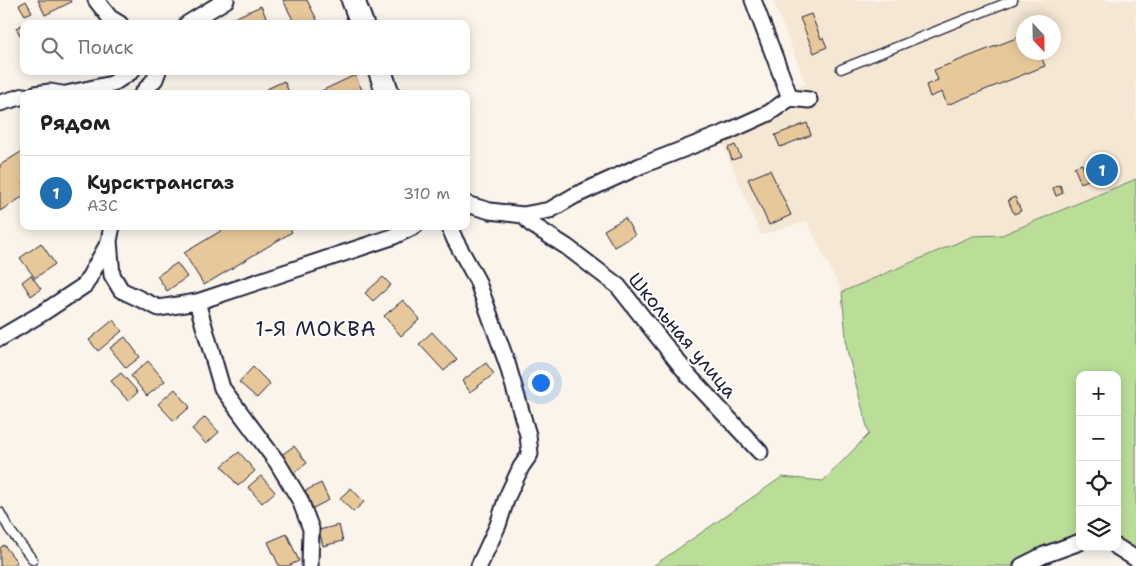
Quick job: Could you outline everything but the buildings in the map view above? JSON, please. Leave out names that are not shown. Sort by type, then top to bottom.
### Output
[{"type":"street","points":[[96,0],[113,20]]},
{"type":"street","points":[[194,20],[226,0]]},
{"type":"street","points":[[354,0],[361,20]]},
{"type":"street","points":[[753,0],[790,98]]},
{"type":"street","points":[[84,90],[112,84],[126,75]]},
{"type":"street","points":[[145,90],[156,75]]},
{"type":"street","points":[[381,75],[387,90]]},
{"type":"street","points":[[0,104],[20,97]]},
{"type":"street","points":[[470,205],[490,211],[523,215],[550,210],[574,196],[640,166],[727,132],[769,113],[790,98],[808,100]]},
{"type":"street","name":"Школьная улица","points":[[523,215],[531,224],[567,247],[618,286],[689,376],[760,452]]},
{"type":"street","points":[[111,234],[112,275],[121,290],[159,308],[197,302],[392,237],[407,230]]},
{"type":"street","points":[[451,230],[477,280],[507,363],[528,435],[530,454],[507,498],[498,525],[479,566]]},
{"type":"street","points":[[0,338],[42,314],[84,285],[101,258],[111,234]]},
{"type":"street","points":[[197,302],[222,388],[277,462],[300,500],[311,529],[310,566]]},
{"type":"street","points":[[1022,566],[1044,555],[1076,543]]},
{"type":"street","points":[[1121,550],[1136,559]]},
{"type":"lane","points":[[841,69],[1013,0]]},
{"type":"lane","points":[[0,512],[9,529],[33,560]]},
{"type":"shaded area","points":[[773,0],[1136,0],[1136,179],[1002,235],[973,236],[842,292],[807,221],[761,235],[716,128],[806,84]]},
{"type":"green space","points":[[1136,179],[1136,552],[1121,543],[1121,371],[1076,371],[1076,535],[1070,536],[1014,566],[653,566],[782,477],[823,481],[869,434],[847,350],[842,292],[973,236],[1002,235]]},
{"type":"place","name":"Курсктрансгаз","points":[[1102,170]]},
{"type":"district","name":"1-Я МОКВА","points":[[316,329]]}]
